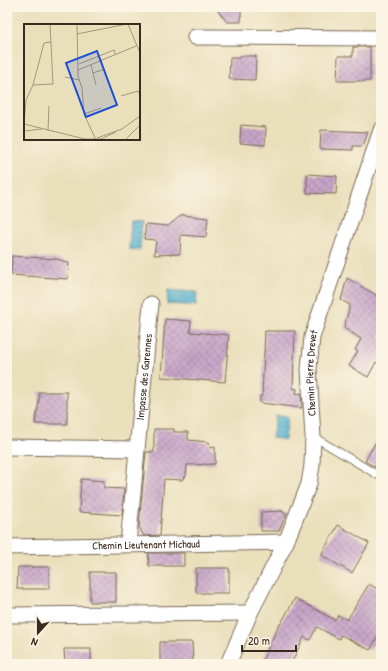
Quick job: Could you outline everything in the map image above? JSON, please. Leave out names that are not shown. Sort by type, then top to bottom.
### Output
[{"type":"street","points":[[194,37],[381,38]]},
{"type":"street","name":"Chemin Pierre Drevet","points":[[228,664],[250,613],[286,542],[309,484],[312,464],[313,437],[309,369],[312,337],[381,130]]},
{"type":"street","name":"Impasse des Garennes","points":[[128,544],[151,304]]},
{"type":"street","points":[[7,447],[137,449]]},
{"type":"street","name":"Chemin Lieutenant Michaud","points":[[7,546],[286,542]]},
{"type":"street","points":[[7,615],[250,613]]},
{"type":"lane","points":[[313,437],[381,477]]},
{"type":"water","points":[[131,221],[142,222],[140,250],[129,249]]},
{"type":"water","points":[[168,290],[197,292],[196,306],[167,304]]},
{"type":"water","points":[[276,415],[288,417],[285,440],[272,438]]},
{"type":"building","points":[[215,7],[241,7],[241,22],[227,22]]},
{"type":"building","points":[[353,47],[370,47],[370,81],[337,81],[338,56],[353,56]]},
{"type":"building","points":[[240,56],[256,56],[255,80],[229,79],[230,58],[240,58]]},
{"type":"building","points":[[241,125],[266,127],[265,145],[240,143]]},
{"type":"building","points":[[321,130],[368,132],[363,146],[353,146],[353,150],[320,149]]},
{"type":"building","points":[[307,174],[337,176],[336,194],[307,193]]},
{"type":"building","points":[[183,214],[208,218],[206,237],[181,235],[180,254],[154,255],[156,240],[144,239],[146,224],[168,226]]},
{"type":"building","points":[[12,256],[57,259],[69,263],[68,279],[11,275]]},
{"type":"building","points":[[347,278],[381,298],[381,366],[376,362],[368,377],[349,366],[358,351],[355,350],[361,339],[344,328],[350,305],[341,300]]},
{"type":"building","points":[[165,319],[191,321],[190,332],[229,335],[225,382],[161,377]]},
{"type":"building","points":[[265,331],[295,331],[293,388],[297,389],[296,394],[301,393],[302,408],[260,403],[260,396],[262,396]]},
{"type":"building","points":[[39,392],[67,392],[67,424],[35,424]]},
{"type":"building","points":[[154,429],[174,429],[174,432],[188,432],[188,440],[209,442],[210,448],[215,447],[215,464],[187,465],[186,476],[182,480],[164,479],[160,535],[144,536],[139,527],[146,452],[154,452]]},
{"type":"building","points":[[381,433],[381,471],[365,461]]},
{"type":"building","points":[[81,479],[104,481],[104,488],[124,489],[122,515],[79,512]]},
{"type":"building","points":[[283,511],[283,513],[287,513],[279,531],[261,531],[261,512]]},
{"type":"building","points":[[338,525],[369,543],[352,573],[321,555]]},
{"type":"building","points":[[148,553],[184,553],[184,566],[149,566]]},
{"type":"building","points":[[18,567],[49,567],[49,589],[17,589]]},
{"type":"building","points":[[196,568],[229,568],[229,593],[196,593]]},
{"type":"building","points":[[90,572],[116,572],[116,602],[90,602]]},
{"type":"building","points":[[369,584],[381,591],[381,631],[370,650],[341,635],[339,639],[317,627],[310,640],[304,637],[291,664],[261,664],[279,624],[280,625],[295,598],[335,620],[338,615],[347,620]]},
{"type":"building","points":[[160,642],[192,642],[193,664],[160,664]]},
{"type":"building","points":[[64,649],[91,649],[91,664],[65,664]]}]
